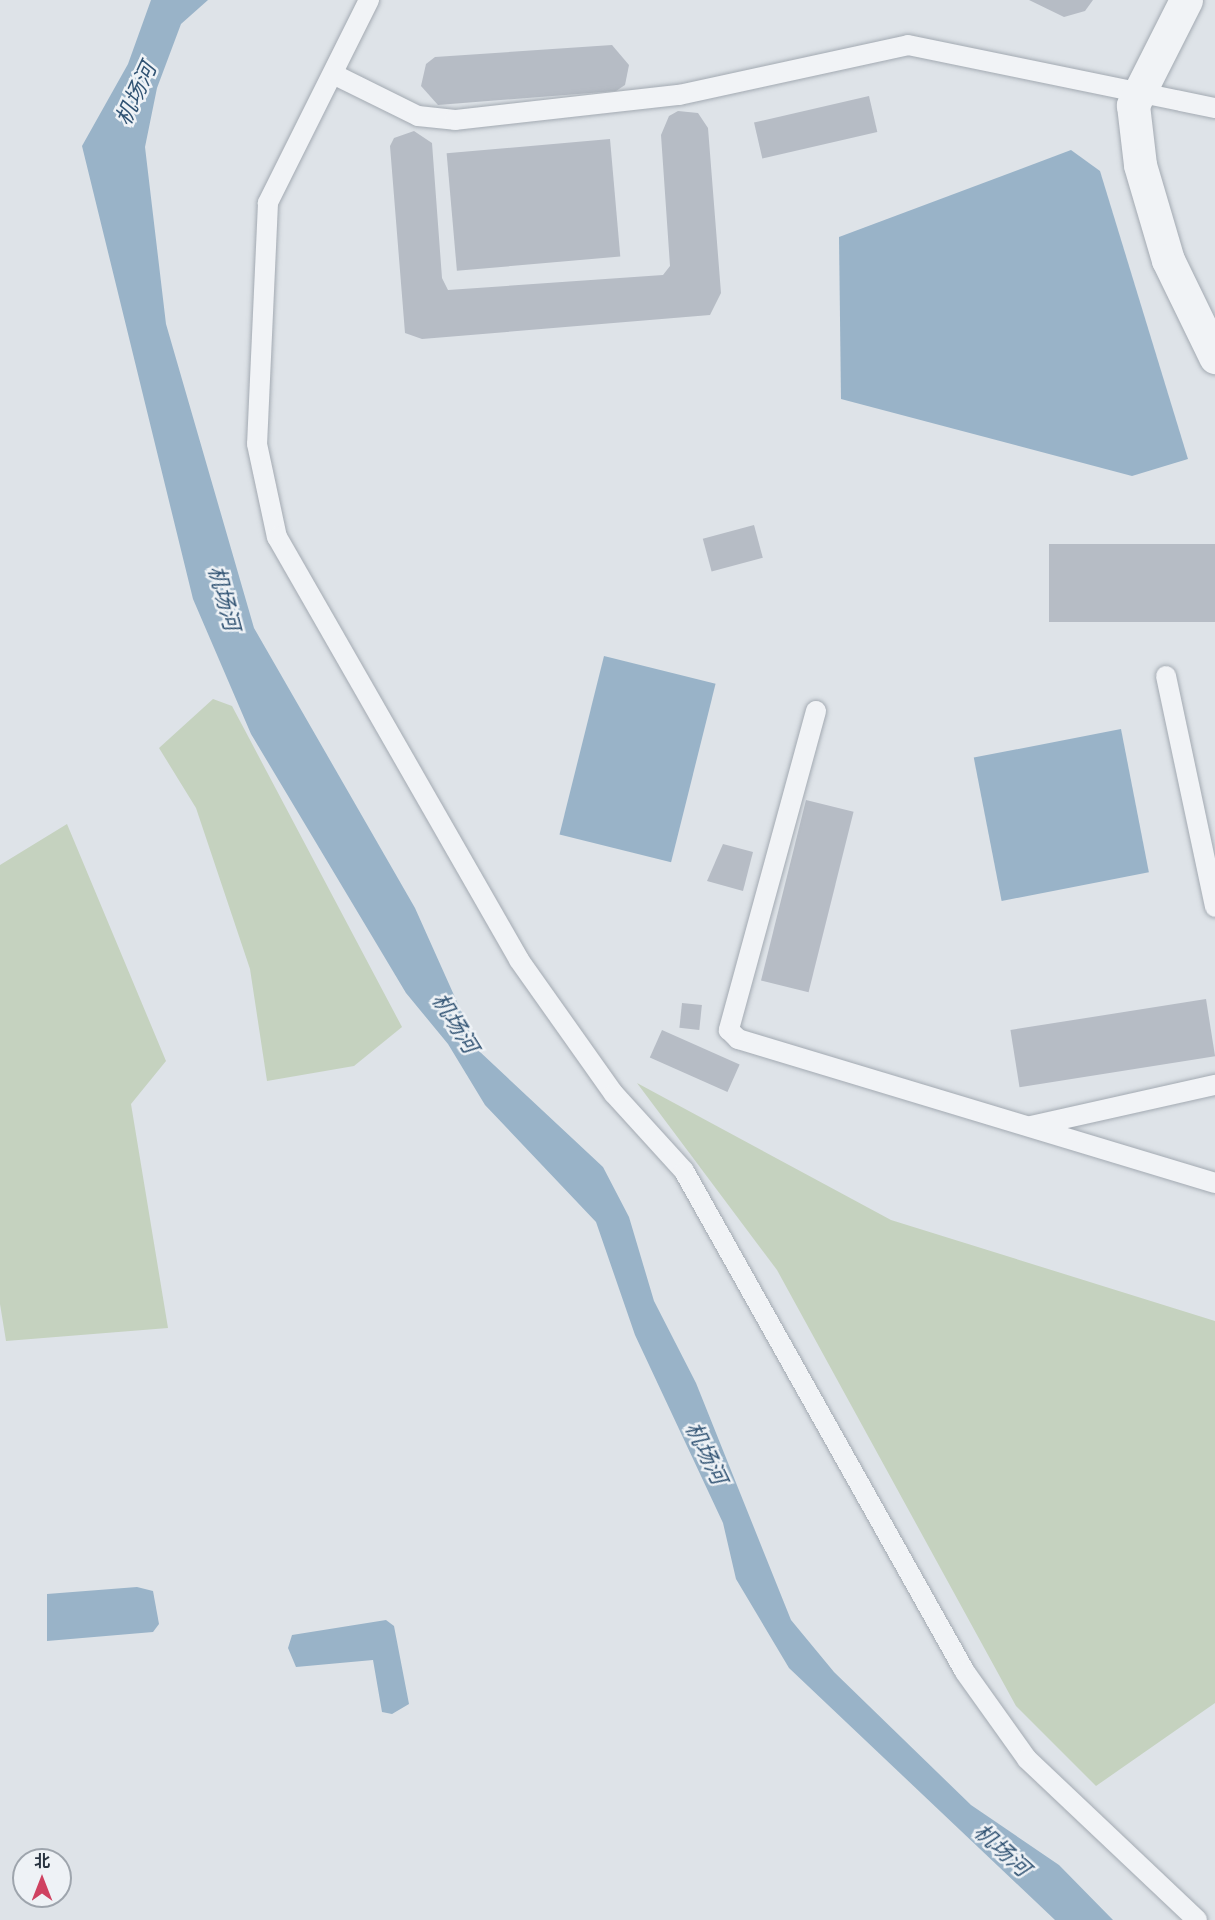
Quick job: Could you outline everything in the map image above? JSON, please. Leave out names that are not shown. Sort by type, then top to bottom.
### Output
[{"type":"street","points":[[1186,0],[1133,105],[1143,176],[1168,260],[1215,357]]},
{"type":"lane","points":[[369,0],[268,203],[257,444],[277,537],[519,960],[614,1094],[684,1172],[965,1672],[1028,1759],[1197,1920]]},
{"type":"lane","points":[[333,74],[418,116],[455,120],[679,95],[908,45],[1215,108]]},
{"type":"lane","points":[[1166,676],[1215,907]]},
{"type":"lane","points":[[816,711],[729,1030],[738,1039],[1215,1183]]},
{"type":"lane","points":[[1028,1126],[1215,1085]]},
{"type":"green space","points":[[213,699],[232,706],[402,1027],[354,1066],[267,1081],[250,969],[196,808],[159,748]]},
{"type":"green space","points":[[67,824],[166,1061],[131,1104],[168,1328],[6,1341],[0,1304],[0,865]]},
{"type":"green space","points":[[637,1083],[891,1220],[1215,1321],[1215,1703],[1096,1786],[1016,1706],[777,1270]]},
{"type":"water","name":"机场河","points":[[151,0],[208,0],[181,24],[157,88],[145,147],[166,324],[254,628],[415,908],[479,1051],[603,1167],[629,1217],[654,1301],[696,1383],[791,1620],[834,1672],[971,1805],[1059,1865],[1113,1920],[1055,1920],[789,1668],[736,1579],[723,1523],[635,1335],[596,1222],[485,1105],[448,1044],[406,993],[251,734],[193,599],[82,146],[128,64]]},
{"type":"water","points":[[1071,150],[1100,171],[1188,459],[1132,476],[841,399],[839,237]]},
{"type":"water","points":[[604,656],[716,684],[671,862],[559,835]]},
{"type":"water","points":[[1121,729],[1149,872],[1002,901],[974,758]]},
{"type":"water","points":[[137,1587],[153,1591],[159,1624],[153,1632],[47,1641],[47,1594]]},
{"type":"water","points":[[386,1620],[394,1626],[409,1704],[392,1714],[382,1712],[373,1660],[296,1667],[288,1648],[292,1635]]},
{"type":"building","points":[[1029,0],[1093,0],[1085,11],[1064,17]]},
{"type":"building","points":[[612,45],[629,65],[625,85],[616,91],[438,105],[421,86],[426,64],[435,57]]},
{"type":"building","points":[[869,96],[877,132],[762,159],[754,123]]},
{"type":"building","points":[[678,111],[698,113],[708,128],[721,293],[710,315],[422,339],[405,333],[390,146],[394,138],[414,131],[432,143],[442,278],[448,290],[663,275],[670,266],[661,135],[669,116]]},
{"type":"building","points":[[610,139],[620,257],[457,271],[447,153]]},
{"type":"building","points":[[754,525],[763,558],[712,572],[703,539]]},
{"type":"building","points":[[1049,544],[1215,544],[1215,622],[1049,622]]},
{"type":"building","points":[[806,800],[854,812],[809,992],[761,980]]},
{"type":"building","points":[[723,844],[753,852],[743,891],[707,881]]},
{"type":"building","points":[[1206,999],[1215,1056],[1020,1087],[1010,1030]]},
{"type":"building","points":[[682,1003],[702,1005],[699,1030],[679,1028]]},
{"type":"building","points":[[662,1030],[740,1065],[727,1092],[650,1057]]}]
